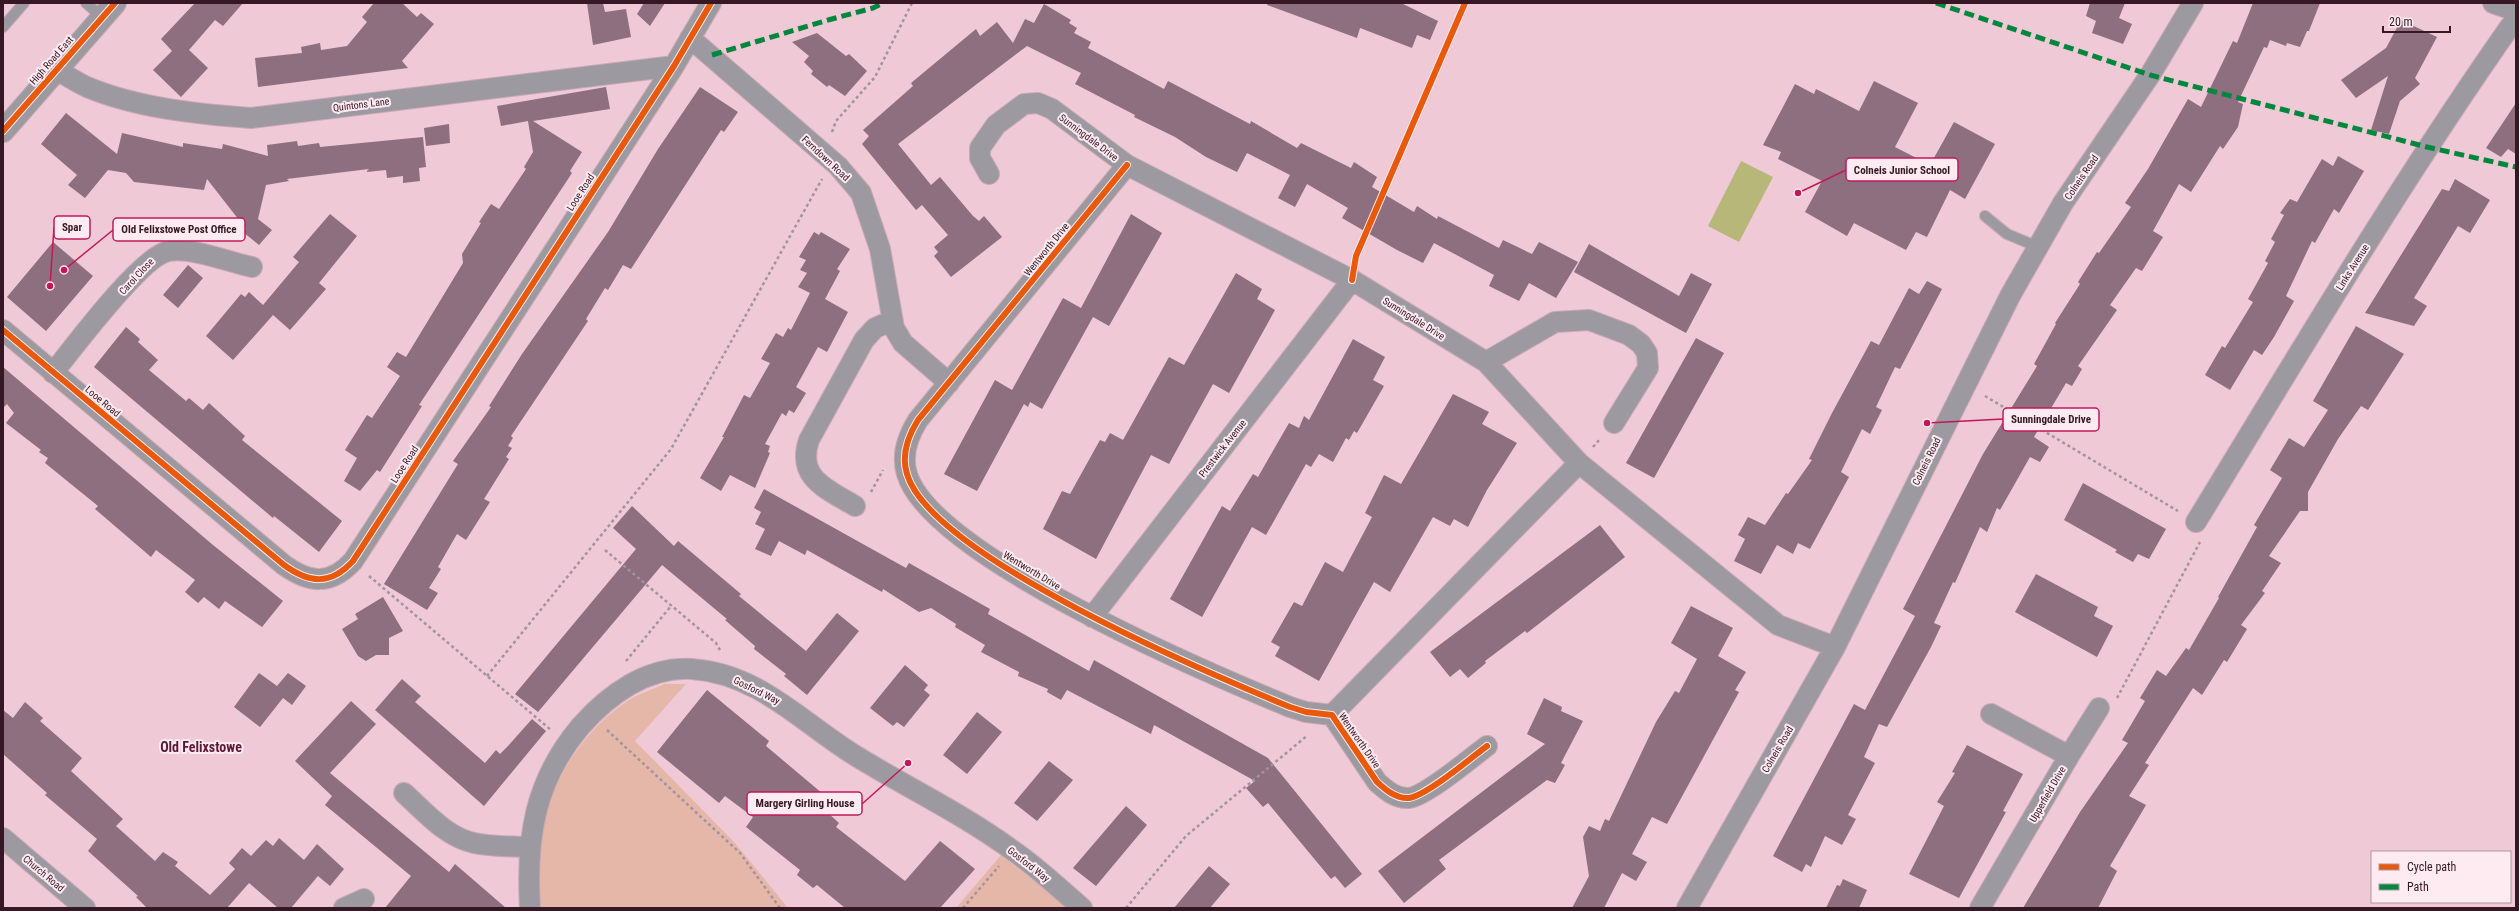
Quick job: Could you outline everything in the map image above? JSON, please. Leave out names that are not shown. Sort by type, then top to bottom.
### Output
[{"type":"street","name":"Looe Road","points":[[3,330],[298,575],[311,580],[326,578],[345,569],[353,561],[674,66],[711,3]]},
{"type":"street","name":"Colneis Road","points":[[1689,907],[1835,647],[1964,384],[2038,247],[2063,203],[2150,75],[2193,3]]},
{"type":"street","points":[[2493,3],[2516,11]]},
{"type":"street","name":"High Road East","points":[[3,131],[55,69],[108,10]]},
{"type":"street","name":"Links Avenue","points":[[2196,522],[2400,190],[2459,99],[2516,18]]},
{"type":"street","name":"Ferndown Road","points":[[690,38],[832,161],[850,180],[864,200],[880,248],[891,321],[903,343],[949,383]]},
{"type":"street","name":"Quintons Lane","points":[[55,69],[87,87],[122,98],[218,115],[251,118],[674,66]]},
{"type":"street","name":"Sunningdale Drive","points":[[988,174],[980,158],[980,148],[986,137],[1016,108],[1031,102],[1052,109],[1127,165],[1352,280],[1486,362],[1579,463],[1778,625],[1835,647]]},
{"type":"street","name":"Wentworth Drive","points":[[1127,165],[913,428],[906,450],[907,475],[922,500],[946,526],[1006,566],[1092,617],[1162,652],[1283,704],[1306,712],[1332,715],[1377,782],[1386,791],[1398,796],[1410,798],[1422,793],[1487,746]]},
{"type":"street","name":"Carol Close","points":[[53,373],[135,275],[149,261],[162,253],[183,251],[252,267]]},
{"type":"street","name":"Prestwick Avenue","points":[[1092,617],[1352,280]]},
{"type":"street","points":[[1486,362],[1555,322],[1589,320],[1630,335],[1641,344],[1647,353],[1648,368],[1614,423]]},
{"type":"street","points":[[855,506],[820,485],[808,468],[804,453],[809,440],[864,340],[875,328],[891,321]]},
{"type":"street","name":"Wentworth Drive","points":[[1332,715],[1579,463]]},
{"type":"street","name":"Gosford Way","points":[[530,908],[529,846],[542,792],[554,764],[567,743],[591,715],[619,692],[642,678],[665,671],[690,669],[737,678],[780,701],[856,756],[1012,850],[1082,908]]},
{"type":"street","points":[[2069,756],[2099,708]]},
{"type":"street","name":"Upperfield Drive","points":[[1980,908],[2069,756],[1991,714]]},
{"type":"street","points":[[404,793],[444,828],[461,839],[474,843],[529,846]]},
{"type":"street","name":"Church Road","points":[[3,838],[85,908]]},
{"type":"street","points":[[344,908],[364,899]]},
{"type":"lane","points":[[3,27],[24,3]]},
{"type":"lane","points":[[86,3],[108,10]]},
{"type":"lane","points":[[1985,216],[2007,234],[2038,247]]},
{"type":"path","points":[[487,676],[671,449],[832,161],[828,140],[836,121],[875,77],[912,3]]},
{"type":"path","points":[[1964,384],[2207,529],[2113,706],[2099,708]]},
{"type":"path","points":[[1579,463],[1614,423]]},
{"type":"path","points":[[855,506],[861,509],[887,464],[907,475]]},
{"type":"path","points":[[605,550],[716,643],[737,678]]},
{"type":"path","points":[[353,561],[567,743]]},
{"type":"path","points":[[619,692],[622,666],[672,606]]},
{"type":"path","points":[[591,715],[740,853],[780,908]]},
{"type":"path","points":[[1126,908],[1186,836],[1332,715]]},
{"type":"path","points":[[963,908],[1012,850]]},
{"type":"shaded area","points":[[1741,161],[1773,177],[1739,242],[1708,226]]},
{"type":"shaded area","points":[[664,684],[686,684],[635,741],[735,843],[788,908],[540,908],[540,841],[544,820],[556,786],[574,754],[598,725],[630,699]]},
{"type":"shaded area","points":[[1001,855],[1069,908],[956,908]]},
{"type":"building","points":[[195,3],[243,3],[223,26],[215,20],[189,50],[208,68],[181,97],[153,70],[172,51],[161,39]]},
{"type":"building","points":[[374,3],[402,3],[417,17],[421,13],[434,24],[402,61],[408,68],[258,87],[255,58],[302,53],[301,47],[320,43],[321,50],[347,46],[367,22],[362,17]]},
{"type":"building","points":[[587,3],[603,3],[605,12],[626,9],[631,37],[593,45]]},
{"type":"building","points":[[644,3],[665,3],[650,26],[637,14]]},
{"type":"building","points":[[1268,3],[1401,3],[1438,21],[1430,40],[1417,35],[1412,48],[1360,28],[1357,38],[1267,5]]},
{"type":"building","points":[[2090,3],[2125,3],[2119,18],[2132,24],[2123,44],[2092,33],[2096,21],[2086,16]]},
{"type":"building","points":[[2253,3],[2320,3],[2309,31],[2307,31],[2300,47],[2287,43],[2286,46],[2270,40],[2267,48],[2264,47],[2238,102],[2243,104],[2238,127],[2223,149],[2220,146],[2191,192],[2179,184],[2153,231],[2163,237],[2142,271],[2136,268],[2110,305],[2117,310],[2078,366],[2082,369],[2072,386],[2066,383],[2034,437],[2049,447],[2040,462],[2030,457],[2000,510],[1997,508],[1987,532],[1980,527],[1955,583],[1953,582],[1934,623],[1941,626],[1931,647],[1887,727],[1879,724],[1864,757],[1875,763],[1848,815],[1856,819],[1842,845],[1825,836],[1811,867],[1806,864],[1802,872],[1773,856],[1854,704],[1865,710],[1915,616],[1903,609],[1983,454],[2037,366],[2034,364],[2056,324],[2055,323],[2080,284],[2078,282],[2097,252],[2099,253],[2131,207],[2125,203],[2148,169],[2188,99],[2201,107],[2233,41],[2237,43]]},
{"type":"building","points":[[1044,4],[1071,20],[1069,23],[1077,28],[1074,33],[1091,42],[1088,48],[1164,89],[1168,81],[1250,124],[1251,121],[1297,148],[1301,143],[1351,168],[1354,162],[1377,177],[1372,187],[1414,212],[1417,206],[1437,219],[1438,216],[1499,248],[1503,240],[1532,254],[1539,242],[1578,262],[1556,298],[1529,283],[1519,301],[1489,286],[1494,275],[1434,243],[1423,263],[1397,250],[1342,218],[1348,208],[1307,184],[1295,207],[1278,198],[1290,175],[1247,153],[1237,172],[1206,157],[1175,137],[1134,117],[1135,115],[1075,84],[1081,73],[1027,46],[898,144],[931,185],[940,177],[973,216],[979,221],[984,216],[1002,237],[951,277],[934,256],[938,252],[934,247],[948,235],[922,205],[916,210],[862,144],[869,136],[863,130],[913,86],[911,83],[976,29],[980,36],[997,22],[1013,43],[1025,19],[1034,23]]},
{"type":"building","points":[[2401,20],[2437,37],[2415,78],[2420,84],[2400,101],[2389,134],[2371,130],[2388,76],[2356,98],[2341,80],[2386,48]]},
{"type":"building","points":[[817,33],[846,56],[849,54],[867,71],[845,96],[829,85],[827,87],[811,74],[813,71],[804,62],[809,56],[792,42]]},
{"type":"building","points":[[1874,81],[1918,103],[1895,147],[1930,165],[1954,122],[1995,144],[1965,199],[1950,190],[1927,237],[1916,232],[1906,250],[1854,223],[1847,236],[1805,212],[1822,181],[1778,159],[1781,152],[1763,145],[1795,84],[1814,94],[1816,89],[1859,111]]},
{"type":"building","points":[[606,87],[610,109],[533,121],[582,152],[570,171],[572,173],[419,405],[422,406],[380,472],[377,470],[360,491],[344,481],[357,458],[345,450],[367,415],[372,418],[400,376],[387,367],[397,352],[406,357],[463,263],[462,254],[481,223],[479,222],[491,204],[499,209],[526,169],[524,167],[533,152],[528,121],[501,126],[497,106]]},
{"type":"building","points":[[700,87],[738,112],[724,132],[721,130],[631,269],[623,265],[608,290],[605,288],[586,319],[588,321],[511,436],[513,438],[508,446],[512,448],[506,457],[509,459],[484,499],[490,502],[466,540],[457,534],[438,567],[441,569],[429,588],[438,593],[427,610],[384,584],[458,464],[453,461],[491,407],[489,406],[522,354],[608,232],[658,149]]},
{"type":"building","points":[[2516,103],[2516,154],[2508,149],[2501,157],[2486,148]]},
{"type":"building","points":[[66,113],[117,154],[122,133],[183,147],[183,143],[222,149],[223,144],[268,156],[267,145],[297,141],[298,146],[319,143],[320,147],[423,137],[426,167],[419,168],[420,181],[403,183],[403,176],[387,178],[386,170],[366,172],[369,169],[287,179],[289,181],[266,185],[258,219],[272,230],[259,245],[243,232],[246,229],[207,179],[204,190],[134,182],[126,173],[108,170],[85,198],[68,185],[77,175],[41,144]]},
{"type":"building","points":[[449,124],[450,143],[426,146],[424,128]]},
{"type":"building","points":[[2338,156],[2364,171],[2339,213],[2334,209],[2315,243],[2312,241],[2286,296],[2294,301],[2274,337],[2262,355],[2254,350],[2230,390],[2205,375],[2222,346],[2225,348],[2253,302],[2248,299],[2268,263],[2265,261],[2275,242],[2271,239],[2284,215],[2280,213],[2290,199],[2297,202],[2322,159],[2333,166]]},
{"type":"building","points":[[2455,179],[2490,200],[2470,233],[2458,226],[2414,298],[2427,306],[2414,326],[2365,313],[2442,189],[2449,191]]},
{"type":"building","points":[[330,214],[357,236],[319,283],[326,289],[290,330],[273,315],[233,360],[206,336],[241,294],[245,297],[249,292],[263,305],[299,262],[293,257]]},
{"type":"building","points":[[1131,214],[1162,233],[1109,326],[1093,317],[1042,409],[1030,402],[1028,407],[1024,404],[977,491],[944,474],[995,380],[1012,390],[1063,298],[1081,308]]},
{"type":"building","points":[[814,232],[819,235],[821,232],[850,249],[837,269],[840,271],[825,299],[848,312],[827,352],[818,347],[796,387],[806,393],[794,413],[789,410],[786,416],[782,413],[765,444],[770,446],[768,452],[770,453],[755,488],[730,475],[721,491],[700,478],[724,437],[722,437],[744,395],[750,398],[770,363],[761,359],[776,333],[783,337],[788,328],[791,330],[810,293],[798,287],[807,273],[800,270],[806,260],[799,257]]},
{"type":"building","points":[[53,242],[93,276],[46,331],[7,297]]},
{"type":"building","points":[[1589,244],[1679,296],[1691,273],[1712,284],[1686,333],[1574,272]]},
{"type":"building","points":[[188,265],[203,278],[178,308],[163,295]]},
{"type":"building","points":[[1236,273],[1262,289],[1257,299],[1275,310],[1229,393],[1213,384],[1169,464],[1151,455],[1096,559],[1043,529],[1062,491],[1070,494],[1100,440],[1105,442],[1110,433],[1123,440],[1169,357],[1184,365]]},
{"type":"building","points":[[1927,281],[1942,289],[1900,369],[1895,367],[1876,407],[1882,410],[1870,434],[1862,429],[1841,472],[1849,477],[1810,549],[1798,543],[1793,554],[1777,545],[1761,574],[1734,561],[1745,539],[1738,535],[1748,517],[1765,525],[1786,493],[1788,494],[1812,460],[1809,459],[1871,341],[1879,345],[1909,288],[1919,294]]},
{"type":"building","points":[[2356,326],[2404,354],[2368,410],[2361,406],[2338,439],[2308,492],[2308,511],[2300,511],[2269,556],[2281,563],[2262,591],[2265,593],[2241,625],[2247,629],[2227,662],[2224,660],[2202,695],[2193,688],[2145,763],[2149,765],[2129,796],[2146,805],[2110,866],[2117,871],[2098,908],[2023,908],[2080,812],[2128,743],[2122,740],[2145,701],[2140,698],[2157,670],[2166,676],[2186,648],[2189,650],[2219,598],[2218,597],[2257,527],[2254,525],[2282,478],[2270,470],[2289,438],[2304,447],[2328,410],[2313,401]]},
{"type":"building","points":[[126,327],[140,339],[138,342],[158,360],[149,370],[186,401],[189,398],[203,410],[209,403],[245,436],[242,440],[342,521],[319,552],[274,516],[273,518],[94,367]]},
{"type":"building","points":[[1696,338],[1724,353],[1654,478],[1626,463]]},
{"type":"building","points":[[1353,339],[1385,357],[1373,380],[1384,386],[1357,433],[1354,431],[1349,440],[1346,438],[1333,462],[1319,454],[1311,467],[1306,464],[1266,535],[1252,527],[1202,617],[1170,599],[1222,506],[1230,511],[1253,474],[1258,477],[1289,423],[1299,428],[1304,416],[1309,420]]},
{"type":"building","points":[[3,367],[213,545],[283,601],[262,627],[225,601],[219,609],[204,597],[198,603],[185,592],[195,580],[156,550],[151,557],[95,509],[98,506],[45,463],[48,458],[39,452],[41,450],[6,423],[14,413],[7,404],[3,408]]},
{"type":"building","points":[[1453,394],[1489,412],[1482,424],[1517,443],[1487,490],[1468,527],[1454,519],[1450,526],[1433,517],[1390,592],[1374,582],[1319,681],[1275,656],[1280,647],[1271,642],[1294,602],[1302,606],[1325,562],[1343,572],[1372,517],[1365,513],[1384,475],[1401,484]]},
{"type":"building","points":[[2083,483],[2166,529],[2149,559],[2138,554],[2133,562],[2115,552],[2117,550],[2064,520]]},
{"type":"building","points":[[764,489],[906,568],[909,563],[990,609],[988,614],[1089,671],[1094,660],[1268,758],[1362,874],[1345,888],[1335,876],[1331,879],[1268,803],[1263,807],[1246,788],[1255,781],[1154,725],[1151,734],[1067,690],[1061,700],[1047,692],[1048,689],[1018,676],[1019,672],[981,652],[985,645],[955,627],[956,624],[931,608],[919,612],[883,589],[882,592],[807,550],[805,555],[779,541],[771,556],[755,549],[765,529],[755,524],[761,512],[754,508]]},
{"type":"building","points":[[632,506],[674,546],[678,541],[741,594],[739,596],[806,651],[837,613],[859,631],[807,695],[784,676],[786,674],[754,649],[755,646],[725,620],[727,619],[662,565],[538,712],[515,694],[636,549],[613,528]]},
{"type":"building","points":[[1600,525],[1625,557],[1527,633],[1525,631],[1485,661],[1486,663],[1468,678],[1460,669],[1450,677],[1430,652]]},
{"type":"building","points":[[2036,574],[2098,607],[2094,616],[2113,626],[2097,657],[2015,612]]},
{"type":"building","points":[[383,597],[403,631],[389,638],[389,655],[376,655],[366,661],[358,656],[342,629],[358,619],[355,614]]},
{"type":"building","points":[[1691,606],[1733,628],[1718,656],[1746,672],[1735,690],[1739,692],[1667,824],[1652,817],[1632,854],[1647,862],[1636,881],[1622,873],[1604,908],[1572,908],[1589,876],[1583,837],[1589,826],[1600,831],[1605,819],[1609,821],[1656,722],[1675,691],[1679,693],[1697,659],[1671,643]]},
{"type":"building","points":[[905,665],[928,685],[924,690],[930,695],[904,727],[897,722],[893,726],[870,708]]},
{"type":"building","points":[[259,673],[277,686],[288,673],[306,686],[292,705],[283,698],[260,727],[234,707]]},
{"type":"building","points":[[402,679],[421,696],[415,702],[485,763],[496,750],[500,754],[532,719],[546,731],[484,806],[375,710]]},
{"type":"building","points":[[707,690],[769,741],[766,746],[823,794],[816,802],[839,823],[836,827],[905,881],[940,841],[975,869],[940,908],[845,908],[817,885],[813,888],[797,875],[800,870],[746,827],[753,817],[725,796],[719,803],[657,752]]},
{"type":"building","points":[[1544,698],[1562,707],[1561,711],[1583,721],[1561,763],[1565,765],[1555,783],[1547,780],[1439,860],[1446,869],[1404,903],[1378,871],[1545,744],[1527,734]]},
{"type":"building","points":[[351,701],[376,724],[330,773],[449,872],[455,864],[506,908],[385,908],[411,876],[325,805],[332,796],[295,761]]},
{"type":"building","points":[[25,702],[43,718],[40,721],[82,758],[71,771],[123,819],[116,826],[155,861],[163,852],[178,862],[175,866],[210,895],[235,869],[229,863],[242,848],[251,856],[266,840],[273,846],[279,838],[304,860],[317,844],[344,869],[330,886],[318,876],[291,908],[278,908],[249,883],[227,908],[147,908],[136,897],[138,896],[88,851],[97,839],[45,795],[47,793],[3,754],[3,710],[13,718]]},
{"type":"building","points":[[977,712],[1002,732],[967,774],[943,755]]},
{"type":"building","points":[[1967,745],[2023,774],[2003,811],[2006,812],[1959,898],[1909,874],[1944,806],[1937,802],[1955,773],[1952,772]]},
{"type":"building","points":[[1049,761],[1073,780],[1037,821],[1014,803]]},
{"type":"building","points":[[1126,806],[1147,825],[1096,886],[1073,868]]},
{"type":"building","points":[[1209,866],[1230,884],[1210,908],[1174,908]]},
{"type":"building","points":[[1843,879],[1867,890],[1859,908],[1826,908],[1837,885],[1840,886]]},
{"type":"marked path","points":[[712,55],[873,8],[883,3]]},
{"type":"marked path","points":[[1936,3],[2150,75],[2427,147],[2516,167]]},
{"type":"cycle path","points":[[3,131],[115,3]]},
{"type":"cycle path","points":[[3,330],[284,565],[293,571],[311,578],[328,578],[336,575],[353,561],[674,66],[711,3]]},
{"type":"cycle path","points":[[1352,280],[1356,256],[1465,3]]},
{"type":"cycle path","points":[[1127,165],[918,420],[906,446],[905,467],[907,474],[927,506],[966,540],[1018,575],[1078,609],[1200,668],[1290,707],[1306,712],[1332,715],[1377,782],[1388,791],[1400,797],[1409,798],[1426,791],[1487,746]]},
{"type":"place","name":"Colneis Junior School","points":[[1798,193]]},
{"type":"place","name":"Old Felixstowe Post Office","points":[[64,270]]},
{"type":"place","name":"Spar","points":[[50,286]]},
{"type":"place","name":"Sunningdale Drive","points":[[1927,423]]},
{"type":"place","name":"Margery Girling House","points":[[908,763]]},
{"type":"district","name":"Old Felixstowe","points":[[201,747]]}]
